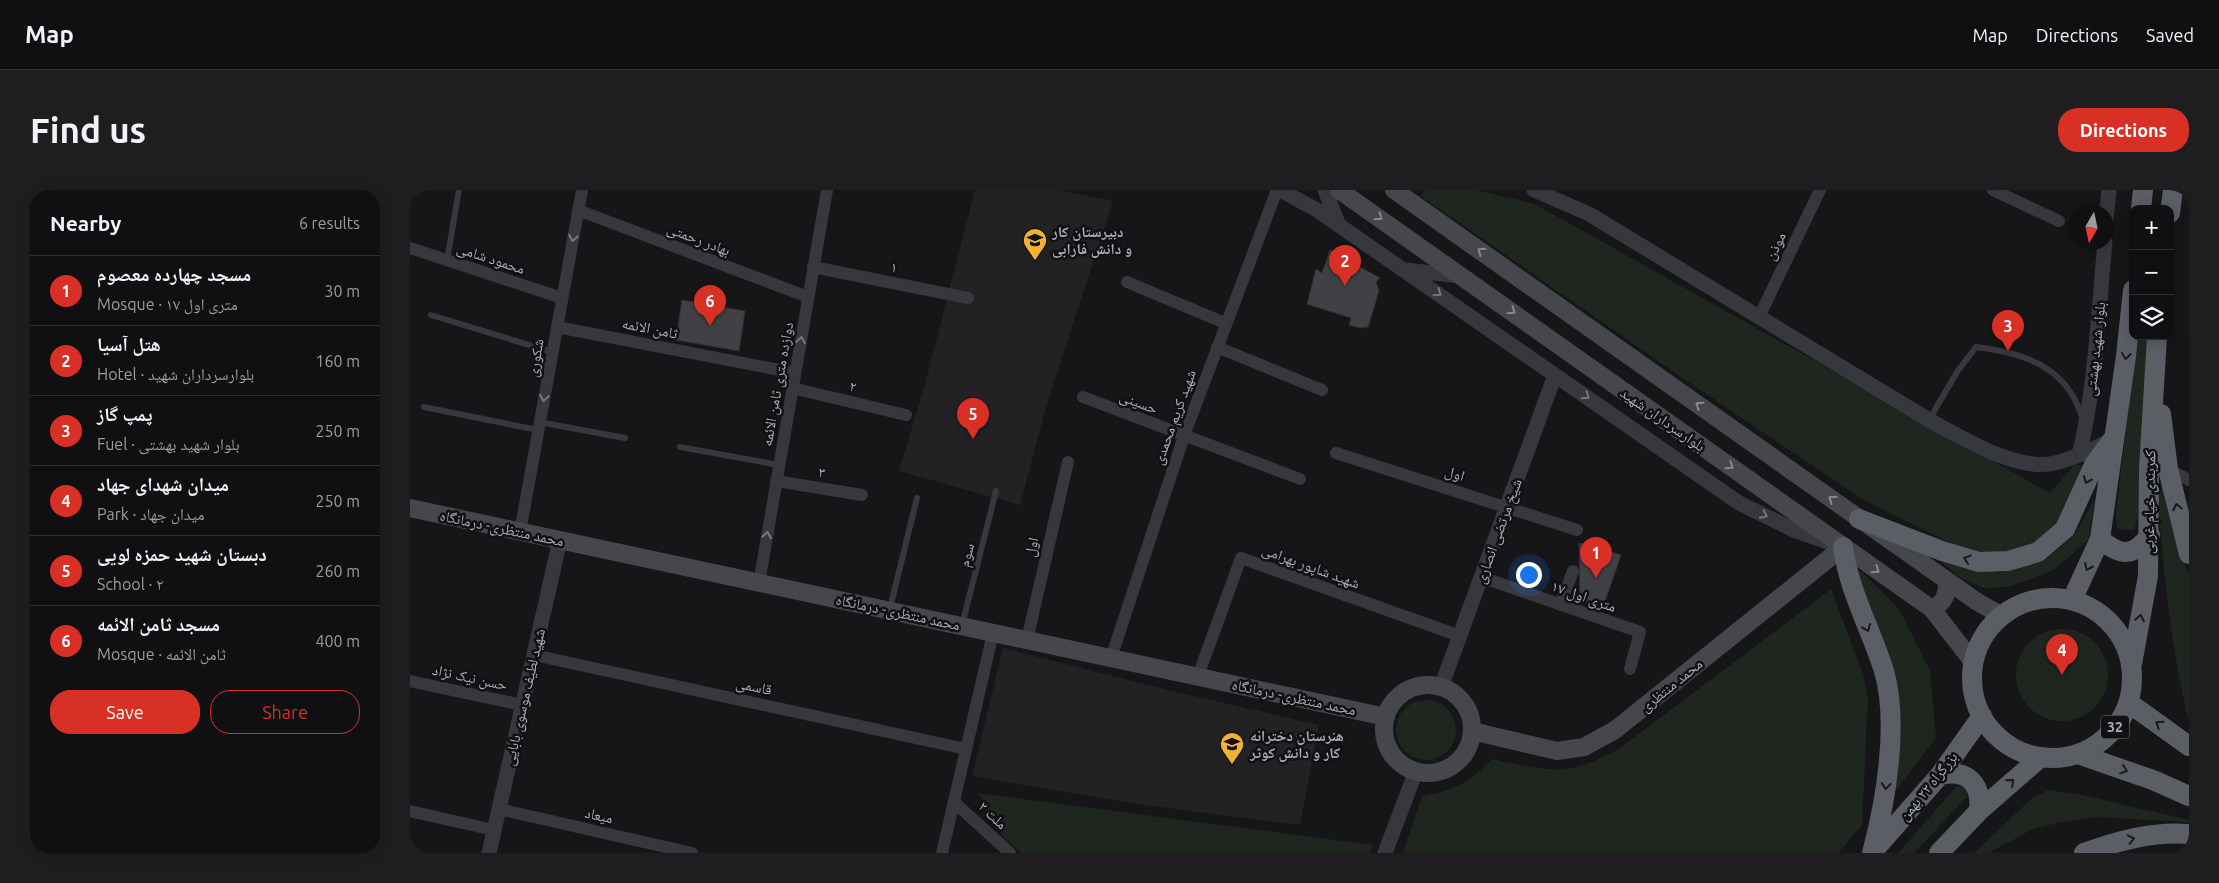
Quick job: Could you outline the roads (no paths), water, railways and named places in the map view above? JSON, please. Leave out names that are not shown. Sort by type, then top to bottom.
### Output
[{"type":"highway","points":[[2141,205],[2143,190]]},
{"type":"highway","points":[[2171,205],[2173,190]]},
{"type":"highway","points":[[2072,600],[2100,539],[2132,295]]},
{"type":"highway","name":"کمربندی خیام غربی","points":[[2132,666],[2148,576],[2150,535],[2149,469],[2157,340]]},
{"type":"highway","points":[[2155,359],[2168,469],[2189,554]]},
{"type":"highway","points":[[1859,518],[1942,551],[1979,562],[2008,562],[2038,552],[2065,529],[2094,465],[2113,439]]},
{"type":"highway","points":[[2100,539],[2112,549],[2128,552],[2141,547],[2150,535]]},
{"type":"highway","points":[[1843,548],[1846,569],[1884,671],[1889,698],[1889,748],[1884,808],[1872,853]]},
{"type":"highway","name":"32","points":[[2054,598],[2072,600],[2090,607],[2105,618],[2122,640],[2132,666],[2129,702],[2121,719],[2109,734],[2095,746],[2078,754],[2060,758],[2041,757],[2023,752],[2007,744],[1992,731],[1982,716],[1975,699],[1972,681],[1973,662],[1979,645],[1988,629],[2017,606],[2035,600],[2054,598]]},
{"type":"highway","name":"32","points":[[2129,702],[2189,746]]},
{"type":"highway","name":"بزرگراه ۲۲ بهمن","points":[[1872,853],[1940,775],[1982,716]]},
{"type":"highway","name":"32","points":[[2078,754],[2153,780],[2189,796]]},
{"type":"highway","points":[[1939,853],[1979,811],[2041,757]]},
{"type":"highway","points":[[1940,775],[1953,772],[1966,776],[1976,785],[1980,798],[1979,811]]},
{"type":"highway","points":[[2084,853],[2114,843],[2166,832],[2189,834]]},
{"type":"main road","name":"بلوارسرداران شهید","points":[[1339,190],[1843,548],[1932,609],[1973,662]]},
{"type":"main road","points":[[1394,190],[1947,581],[2002,616]]},
{"type":"main road","name":"محمد منتظری- درمانگاه","points":[[410,508],[1386,717]]},
{"type":"main road","name":"محمد منتظری","points":[[1472,730],[1557,751],[1584,747],[1615,730],[1843,548]]},
{"type":"main road","points":[[1932,609],[1944,601],[1947,595],[1947,581]]},
{"type":"main road","points":[[1430,686],[1441,688],[1460,699],[1467,709],[1472,730],[1466,752],[1449,768],[1438,772],[1416,771],[1396,759],[1390,750],[1384,728],[1391,706],[1407,691],[1430,686]]},
{"type":"street","name":"شکوری","points":[[520,532],[582,190]]},
{"type":"street","name":"دوازده متری ثامن الائمه","points":[[759,583],[826,190]]},
{"type":"street","points":[[1278,190],[1338,223],[1739,503],[1796,531],[1843,548]]},
{"type":"street","name":"شهید کریم محمدی","points":[[1111,658],[1184,436],[1225,323],[1278,190]]},
{"type":"street","points":[[1325,190],[1338,223]]},
{"type":"street","points":[[1534,190],[1589,214],[1929,420],[1982,448],[2016,460],[2053,463],[2079,455],[2113,439]]},
{"type":"street","name":"موذن","points":[[1759,316],[1820,190]]},
{"type":"street","points":[[2108,205],[2109,190]]},
{"type":"street","points":[[1997,191],[2059,222]]},
{"type":"street","name":"بهادر رحمتی","points":[[578,210],[808,297]]},
{"type":"street","name":"محمود شامی","points":[[410,248],[562,298]]},
{"type":"street","name":"بلوار شهید بهشتی","points":[[2079,455],[2086,426],[2103,250]]},
{"type":"street","name":"۱","points":[[813,267],[968,298]]},
{"type":"street","points":[[1403,270],[1462,276]]},
{"type":"street","points":[[1127,282],[1225,323]]},
{"type":"street","name":"ثامن الائمه","points":[[557,327],[795,374]]},
{"type":"street","points":[[1217,347],[1322,390]]},
{"type":"street","name":"شیخ مرتضی انصاری","points":[[1441,688],[1555,375]]},
{"type":"street","name":"۲","points":[[792,388],[906,415]]},
{"type":"street","name":"حسینی","points":[[1084,397],[1300,480]]},
{"type":"street","name":"اول","points":[[1336,453],[1577,530]]},
{"type":"street","name":"اول","points":[[1027,640],[1068,462]]},
{"type":"street","points":[[2168,469],[2189,480]]},
{"type":"street","name":"۳","points":[[776,481],[862,495]]},
{"type":"street","name":"شهید لطیف موسوی بابایی","points":[[489,853],[560,540]]},
{"type":"street","name":"شهید شاپور بهرامی","points":[[1198,676],[1241,558],[1460,636]]},
{"type":"street","points":[[1560,605],[1573,571]]},
{"type":"street","name":"۱۷ متری اول","points":[[1481,578],[1640,632],[1630,669]]},
{"type":"street","points":[[942,853],[993,633]]},
{"type":"street","name":"قاسمی","points":[[534,655],[966,749]]},
{"type":"street","name":"حسن نیک نژاد","points":[[410,681],[522,705]]},
{"type":"street","points":[[1385,853],[1416,771]]},
{"type":"street","name":"ملت ۲","points":[[954,802],[1010,853]]},
{"type":"street","name":"میعاد","points":[[499,809],[692,853]]},
{"type":"street","points":[[410,811],[494,830]]},
{"type":"lane","points":[[447,260],[459,190]]},
{"type":"lane","points":[[430,315],[552,352]]},
{"type":"lane","points":[[1929,420],[1976,346],[2008,351],[2050,370],[2071,392],[2086,426]]},
{"type":"lane","points":[[424,407],[625,438]]},
{"type":"lane","points":[[680,447],[779,465]]},
{"type":"lane","name":"سوم","points":[[961,626],[996,491]]},
{"type":"lane","points":[[889,610],[918,498]]},
{"type":"place","name":"دبیرستان کار و دانش فارابی","points":[[1035,261]]},
{"type":"place","name":"هتل آسیا","points":[[1345,286]]},
{"type":"place","name":"مسجد ثامن الائمه","points":[[710,326]]},
{"type":"place","name":"پمپ گاز","points":[[2008,351]]},
{"type":"place","name":"دبستان شهید حمزه لویی","points":[[973,439]]},
{"type":"place","name":"مسجد چهارده معصوم","points":[[1596,578]]},
{"type":"place","name":"میدان شهدای جهاد","points":[[2062,675]]},
{"type":"place","name":"هنرستان دخترانه کار و دانش کوثر","points":[[1232,765]]}]
